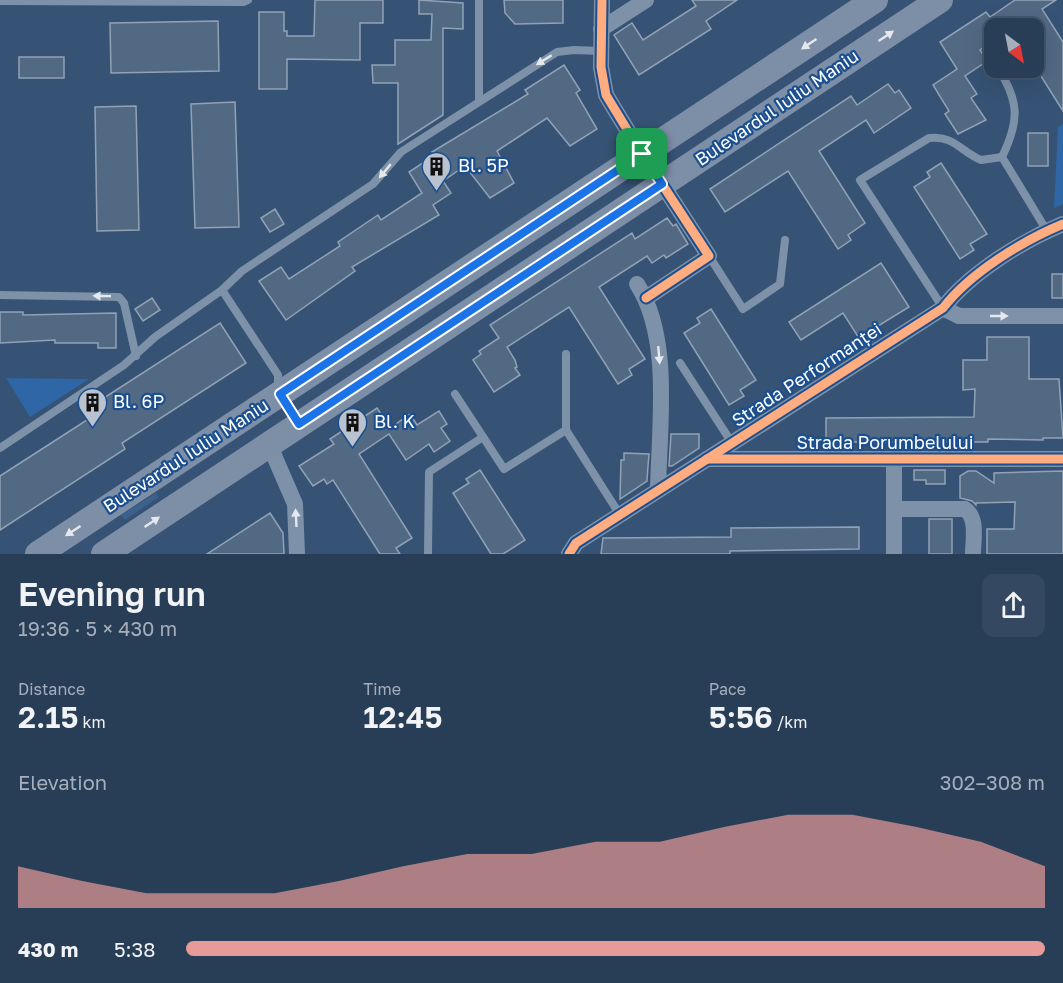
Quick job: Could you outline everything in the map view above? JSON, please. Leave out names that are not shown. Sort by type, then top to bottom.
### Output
[{"type":"main road","name":"Bulevardul Iuliu Maniu","points":[[38,554],[875,0]]},
{"type":"main road","name":"Bulevardul Iuliu Maniu","points":[[104,554],[940,0]]},
{"type":"main road","points":[[642,154],[662,184]]},
{"type":"main road","points":[[280,394],[299,424]]},
{"type":"street","points":[[602,0],[600,51],[606,94],[642,154]]},
{"type":"street","points":[[601,29],[646,0]]},
{"type":"street","points":[[658,490],[660,353],[642,291],[709,256],[662,184]]},
{"type":"street","name":"Strada Performanței","points":[[569,554],[576,543],[943,308],[970,279],[1047,231],[1063,224]]},
{"type":"street","points":[[943,308],[959,316],[1063,316]]},
{"type":"street","points":[[269,444],[295,504],[297,554]]},
{"type":"street","name":"Strada Porumbelului","points":[[707,459],[1063,459]]},
{"type":"street","points":[[894,459],[894,554]]},
{"type":"street","points":[[894,509],[965,509],[971,514],[973,520],[973,554]]},
{"type":"lane","points":[[0,1],[244,2],[248,0]]},
{"type":"lane","points":[[478,0],[479,101]]},
{"type":"lane","points":[[0,448],[136,356],[154,337],[222,290],[242,271],[373,184],[401,152],[557,52],[600,51]]},
{"type":"lane","points":[[1002,157],[1012,133],[1015,99],[1003,78]]},
{"type":"lane","points":[[943,308],[860,180],[929,138],[938,137],[956,141],[981,160],[1002,157]]},
{"type":"lane","points":[[1002,157],[1047,231]]},
{"type":"lane","points":[[709,256],[743,309],[780,284],[785,240]]},
{"type":"lane","points":[[222,290],[278,375],[280,394]]},
{"type":"lane","points":[[0,295],[118,297],[124,303],[136,356]]},
{"type":"lane","points":[[566,354],[566,430],[620,515]]},
{"type":"lane","points":[[680,363],[732,443]]},
{"type":"lane","points":[[455,394],[504,469],[566,430]]},
{"type":"lane","points":[[429,554],[429,472],[483,437]]},
{"type":"shaded area","points":[[1063,124],[1063,204],[1054,208],[1058,127]]},
{"type":"shaded area","points":[[6,378],[89,379],[30,417]]},
{"type":"shaded area","points":[[156,493],[159,497],[125,520],[121,515]]},
{"type":"building","points":[[315,0],[383,0],[383,23],[360,23],[360,60],[287,59],[287,89],[259,89],[259,12],[284,12],[284,31],[287,31],[287,36],[314,36]]},
{"type":"building","points":[[419,0],[463,3],[463,29],[443,28],[443,115],[398,144],[398,83],[373,83],[372,65],[395,65],[395,40],[431,40],[432,14],[419,14]]},
{"type":"building","points":[[504,0],[563,0],[563,23],[515,24],[505,13]]},
{"type":"building","points":[[692,0],[737,0],[706,21],[711,29],[639,75],[614,35],[632,23],[643,40],[696,6]]},
{"type":"building","points":[[1015,0],[1056,0],[1042,9],[1063,42],[1063,111],[1042,78],[1044,78],[1044,18],[984,18],[984,47],[980,50],[984,56],[984,63],[965,76],[977,94],[971,98],[986,120],[958,134],[945,114],[949,111],[933,85],[957,69],[940,42],[986,12],[990,17]]},
{"type":"building","points":[[218,21],[219,71],[111,73],[110,23]]},
{"type":"building","points":[[19,57],[64,57],[64,78],[19,78]]},
{"type":"building","name":"Bl. 5P","points":[[564,65],[580,90],[576,93],[597,129],[570,146],[547,118],[497,151],[514,183],[490,198],[465,166],[443,181],[451,193],[433,205],[439,215],[352,267],[355,271],[286,320],[259,281],[281,267],[289,279],[340,246],[338,242],[378,215],[381,220],[422,193],[409,172],[435,155],[432,152],[528,94],[525,90]]},
{"type":"building","points":[[888,84],[895,93],[899,90],[911,108],[874,133],[866,120],[819,151],[865,223],[848,235],[851,240],[838,249],[788,171],[725,212],[710,189],[851,96],[857,105]]},
{"type":"building","points":[[235,102],[239,227],[195,228],[191,104]]},
{"type":"building","points":[[136,106],[139,230],[97,231],[95,107]]},
{"type":"building","points":[[1028,133],[1048,133],[1048,166],[1028,166]]},
{"type":"building","points":[[941,163],[987,234],[970,244],[974,250],[960,259],[914,187],[930,177],[927,172]]},
{"type":"building","points":[[275,209],[284,224],[270,232],[261,218]]},
{"type":"building","points":[[667,218],[673,226],[676,224],[688,244],[666,258],[664,255],[652,263],[647,256],[599,287],[645,359],[629,369],[632,375],[618,384],[569,307],[507,347],[520,375],[494,392],[473,360],[481,354],[479,351],[499,338],[490,325],[632,233],[635,239]]},
{"type":"building","points":[[881,263],[909,307],[873,329],[878,337],[864,346],[843,313],[801,340],[789,322]]},
{"type":"building","points":[[1052,274],[1063,274],[1063,298],[1052,298]]},
{"type":"building","points":[[152,298],[160,310],[143,321],[135,309]]},
{"type":"building","points":[[711,309],[756,380],[740,390],[744,396],[729,405],[684,333],[700,323],[697,318]]},
{"type":"building","points":[[0,312],[23,312],[23,315],[116,313],[116,348],[98,348],[98,343],[55,343],[55,340],[0,343]]},
{"type":"building","name":"Bl. 6P","points":[[220,323],[246,363],[122,443],[125,449],[0,530],[0,476],[101,411],[96,403]]},
{"type":"building","points":[[987,337],[1029,337],[1029,379],[1059,379],[1063,438],[988,439],[988,442],[826,442],[826,418],[974,417],[975,389],[963,390],[963,360],[987,360]]},
{"type":"building","points":[[377,408],[390,428],[410,414],[417,425],[439,411],[447,424],[441,428],[450,441],[434,452],[429,444],[406,460],[389,434],[359,454],[412,538],[396,548],[400,554],[380,554],[333,480],[327,484],[324,479],[313,486],[299,466],[334,444],[330,439]]},
{"type":"building","points":[[671,434],[699,434],[699,448],[669,466]]},
{"type":"building","points":[[624,453],[649,454],[647,481],[620,499],[621,460],[624,460]]},
{"type":"building","points":[[480,470],[525,540],[503,554],[491,554],[453,493],[469,483],[466,479]]},
{"type":"building","points":[[914,470],[945,470],[945,484],[926,484],[926,480],[914,480]]},
{"type":"building","points":[[968,471],[976,471],[994,483],[994,473],[1063,471],[1063,554],[987,554],[987,529],[1014,529],[1015,502],[976,503],[976,505],[972,501],[960,498],[960,476]]},
{"type":"building","points":[[270,513],[283,533],[284,554],[207,554]]},
{"type":"building","points":[[929,519],[952,519],[952,554],[929,554]]},
{"type":"building","points":[[859,527],[859,549],[730,551],[730,554],[601,554],[603,538],[731,537],[731,528]]},
{"type":"cycle path","points":[[602,0],[601,67],[606,95],[642,154]]},
{"type":"cycle path","points":[[646,298],[709,256],[662,184]]},
{"type":"cycle path","points":[[569,554],[576,543],[943,308],[967,282],[998,259],[1031,239],[1063,224]]},
{"type":"cycle path","points":[[707,459],[1063,459]]},
{"type":"place","name":"Bl. 5P","points":[[437,192]]},
{"type":"place","name":"Bl. 6P","points":[[92,428]]},
{"type":"place","name":"Bl. K","points":[[353,448]]},
{"type":"route","points":[[642,154],[662,184],[299,424],[280,394],[642,154]]}]
